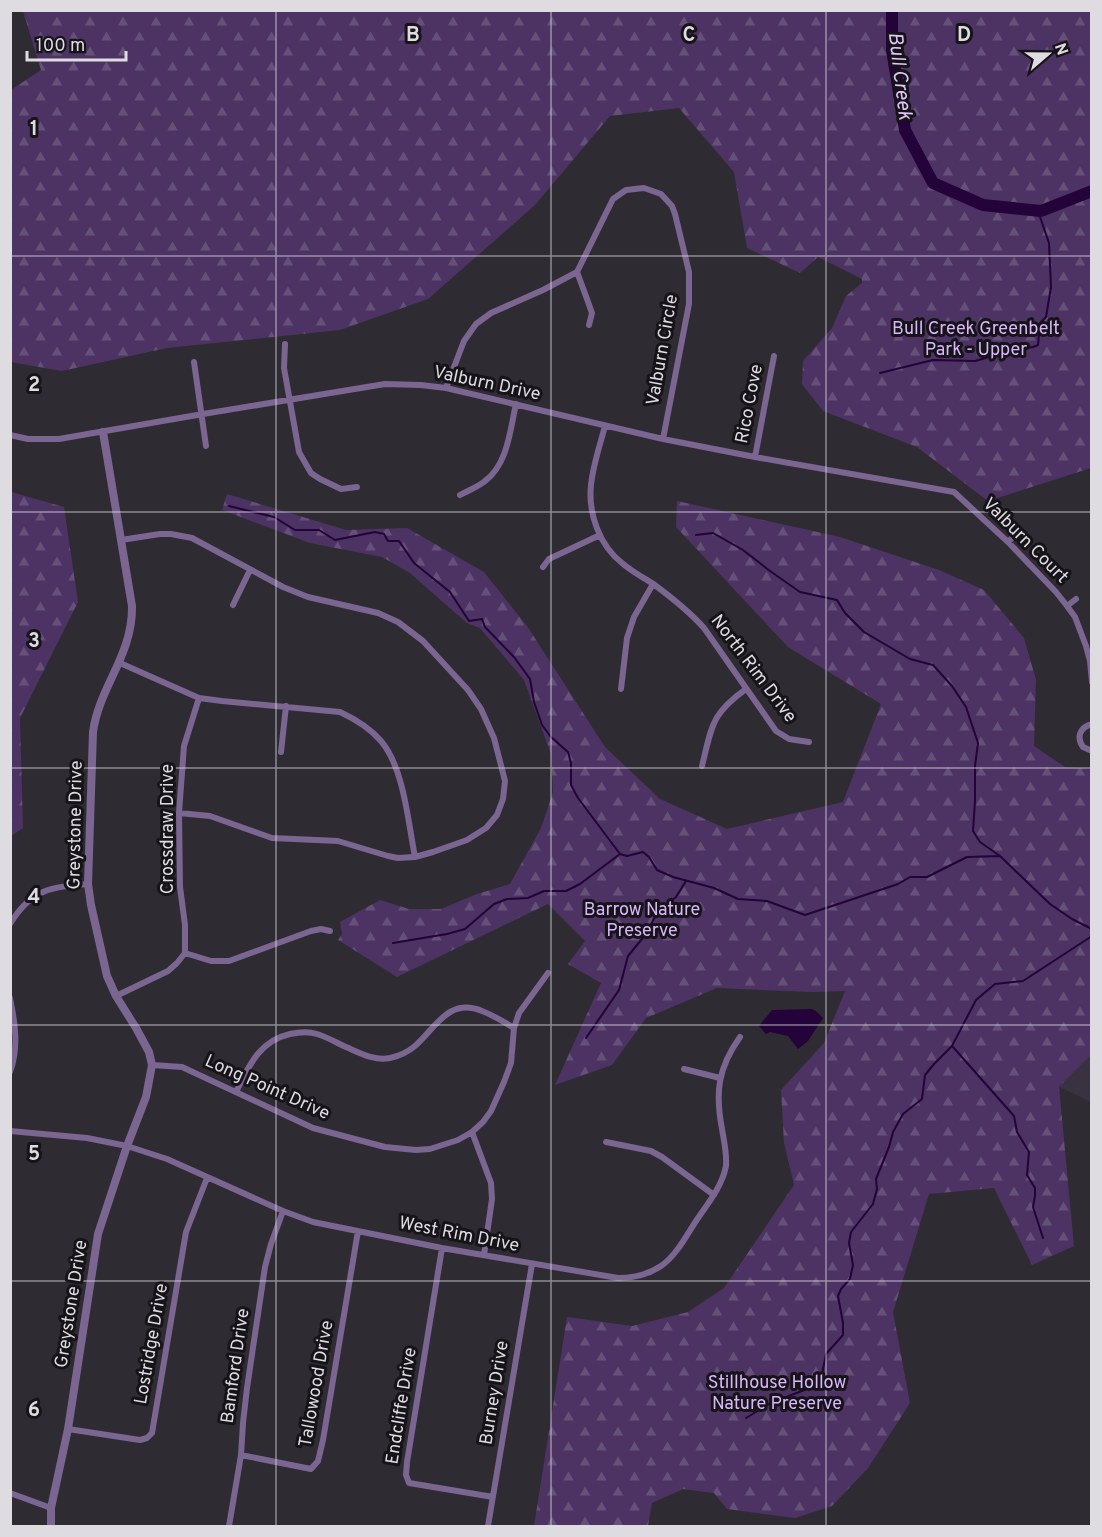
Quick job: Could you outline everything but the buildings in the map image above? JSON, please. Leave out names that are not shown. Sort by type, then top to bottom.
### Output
[{"type":"street","name":"Valburn Circle","points":[[577,272],[613,199],[626,190],[644,188],[661,194],[672,206],[689,272],[689,304],[663,439]]},
{"type":"street","points":[[446,388],[464,341],[476,324],[491,313],[577,272],[592,313],[589,326]]},
{"type":"street","points":[[285,344],[284,368],[299,452],[304,462],[311,473],[341,489],[357,487]]},
{"type":"street","name":"Rico Cove","points":[[755,457],[774,356]]},
{"type":"street","points":[[194,362],[206,446]]},
{"type":"street","name":"Valburn Drive","points":[[10,435],[51,440],[385,384],[421,385],[446,388],[663,439],[954,492]]},
{"type":"street","points":[[460,495],[487,480],[497,469],[504,455],[516,405]]},
{"type":"street","name":"North Rim Drive","points":[[605,426],[591,489],[592,513],[600,535],[610,551],[622,563],[692,614],[776,731],[789,739],[809,742]]},
{"type":"street","name":"Greystone Drive","points":[[51,1527],[51,1508],[68,1428],[98,1234],[146,1097],[152,1065],[149,1052],[107,976],[88,884],[94,719],[120,663],[133,619],[103,432]]},
{"type":"street","name":"Valburn Court","points":[[954,492],[1008,542],[1056,592],[1075,617],[1090,661],[1092,682]]},
{"type":"street","points":[[1008,542],[1017,533]]},
{"type":"street","points":[[121,540],[160,534],[182,535],[205,544],[283,587],[308,597],[378,613],[398,622],[423,641],[468,690],[481,709],[494,738],[505,781],[503,799],[497,815],[486,828],[467,840],[433,852],[398,858],[338,841],[272,838],[210,816],[179,813]]},
{"type":"street","points":[[543,567],[549,559],[600,535]]},
{"type":"street","points":[[233,605],[250,570]]},
{"type":"street","points":[[621,689],[627,638],[634,617],[653,584]]},
{"type":"street","points":[[1067,606],[1076,599]]},
{"type":"street","points":[[120,663],[199,698],[340,712],[357,720],[382,741],[392,756],[400,778],[415,856]]},
{"type":"street","points":[[702,766],[712,725],[719,712],[746,689]]},
{"type":"street","name":"Crossdraw Drive","points":[[184,953],[185,925],[180,887],[179,813],[184,746],[199,698]]},
{"type":"street","points":[[281,752],[286,706]]},
{"type":"street","points":[[1092,724],[1081,730],[1079,739],[1083,747],[1092,751]]},
{"type":"street","points":[[10,924],[25,904],[48,889],[88,884]]},
{"type":"street","points":[[116,996],[168,971],[184,953],[212,961],[229,961],[311,931],[321,929],[330,932]]},
{"type":"street","name":"Long Point Drive","points":[[152,1065],[182,1067],[313,1128],[385,1147],[430,1149],[458,1140],[472,1132],[491,1111],[511,1063],[514,1028],[519,1013],[548,973]]},
{"type":"street","points":[[10,998],[16,1037],[15,1057],[10,1072]]},
{"type":"street","points":[[236,1092],[257,1054],[266,1044],[298,1032],[319,1035],[362,1054],[385,1059],[397,1057],[408,1051],[445,1015],[462,1008],[481,1010],[514,1028]]},
{"type":"street","name":"West Rim Drive","points":[[10,1131],[87,1138],[127,1146],[167,1159],[313,1222],[532,1264],[618,1278],[639,1276],[660,1267],[669,1260],[714,1195],[722,1179],[726,1165],[726,1152],[718,1111],[720,1078],[724,1064],[740,1037]]},
{"type":"street","points":[[684,1069],[720,1078]]},
{"type":"street","points":[[472,1132],[491,1184],[492,1199],[484,1255]]},
{"type":"street","points":[[606,1142],[651,1151],[714,1195]]},
{"type":"street","name":"Lostridge Drive","points":[[68,1428],[140,1440],[152,1433],[186,1232],[207,1178]]},
{"type":"street","name":"Bamford Drive","points":[[229,1527],[241,1455],[247,1388],[265,1267],[283,1211]]},
{"type":"street","name":"Tallowood Drive","points":[[241,1455],[311,1469],[318,1461],[358,1231]]},
{"type":"street","name":"Endcliffe Drive","points":[[442,1248],[406,1475],[409,1483],[493,1497]]},
{"type":"street","name":"Burney Drive","points":[[488,1527],[532,1264]]},
{"type":"street","points":[[10,1493],[51,1508]]},
{"type":"shaded area","points":[[812,1009],[823,1018],[808,1041],[798,1049],[788,1036],[770,1032],[766,1034],[759,1026],[772,1010]]},
{"type":"shaded area","points":[[1091,1055],[1091,1102],[1059,1087]]},
{"type":"green space","name":"Bull Creek Greenbelt Park - Upper","points":[[153,10],[158,12],[159,10],[1091,11],[1091,468],[988,501],[917,447],[823,411],[802,384],[803,361],[832,328],[846,296],[862,283],[862,279],[818,257],[800,273],[747,248],[734,172],[679,108],[610,116],[535,205],[428,299],[340,330],[167,348],[62,371],[11,362],[11,90],[41,70],[23,11]]},
{"type":"green space","points":[[11,492],[64,507],[78,602],[20,718],[23,828],[11,836]]},
{"type":"green space","points":[[227,494],[346,530],[407,528],[484,572],[527,626],[605,747],[660,799],[727,829],[843,802],[881,704],[788,647],[676,527],[677,501],[840,537],[939,570],[984,590],[1024,638],[1036,680],[1034,746],[1065,767],[1091,769],[1091,1055],[1059,1087],[1074,1246],[1032,1265],[994,1188],[929,1194],[893,1312],[910,1403],[868,1468],[832,1506],[795,1518],[727,1509],[714,1493],[683,1489],[652,1503],[648,1526],[534,1526],[567,1317],[632,1326],[688,1312],[724,1288],[794,1185],[784,1143],[781,1090],[824,1043],[845,991],[717,988],[646,1018],[612,1065],[555,1085],[601,983],[568,964],[585,941],[548,904],[397,977],[338,940],[342,934],[340,922],[380,900],[409,909],[441,909],[477,894],[510,884],[541,828],[553,792],[551,754],[524,680],[480,628],[467,623],[410,573],[382,557],[310,543],[222,510]]},
{"type":"waterway","name":"Bull Creek","points":[[892,10],[892,50],[905,130],[933,183],[983,205],[1041,211],[1092,191]]},
{"type":"waterway","points":[[880,373],[933,360],[975,361],[1038,345],[1040,323],[1046,317],[1051,287],[1049,243],[1038,211]]},
{"type":"waterway","points":[[229,506],[274,517],[295,530],[319,530],[335,540],[375,532],[384,534],[388,541],[399,541],[414,563],[450,592],[469,621],[482,619],[485,627],[514,657],[530,679],[534,702],[542,725],[551,737],[568,752],[571,763],[571,785],[578,798],[620,854],[627,856],[643,852],[657,870],[673,877],[714,888],[738,899],[767,901],[805,915],[898,884],[910,877],[927,877],[967,857],[1000,856]]},
{"type":"waterway","points":[[696,535],[713,533],[743,550],[800,592],[837,600],[845,613],[864,632],[910,659],[933,665],[952,686],[966,707],[978,743],[973,831],[980,842],[1000,856],[1050,904],[1092,929]]},
{"type":"waterway","points":[[393,943],[465,929],[494,904],[507,899],[528,898],[544,891],[566,891],[580,884],[620,854]]},
{"type":"waterway","points":[[586,1038],[619,990],[628,956],[646,934],[657,913],[676,897],[686,881]]},
{"type":"waterway","points":[[746,1418],[771,1403],[812,1387],[821,1379],[826,1354],[843,1335],[838,1296],[850,1279],[853,1265],[849,1243],[851,1232],[873,1204],[877,1189],[876,1179],[893,1132],[903,1114],[922,1099],[925,1075],[952,1046],[976,1000],[995,984],[1023,981],[1092,936]]},
{"type":"waterway","points":[[953,1047],[1014,1116],[1017,1132],[1029,1152],[1027,1175],[1035,1188],[1033,1207],[1043,1238]]},
{"type":"park label","name":"Barrow Nature Preserve","points":[[642,920]]},
{"type":"park label","name":"Stillhouse Hollow Nature Preserve","points":[[777,1393]]}]
